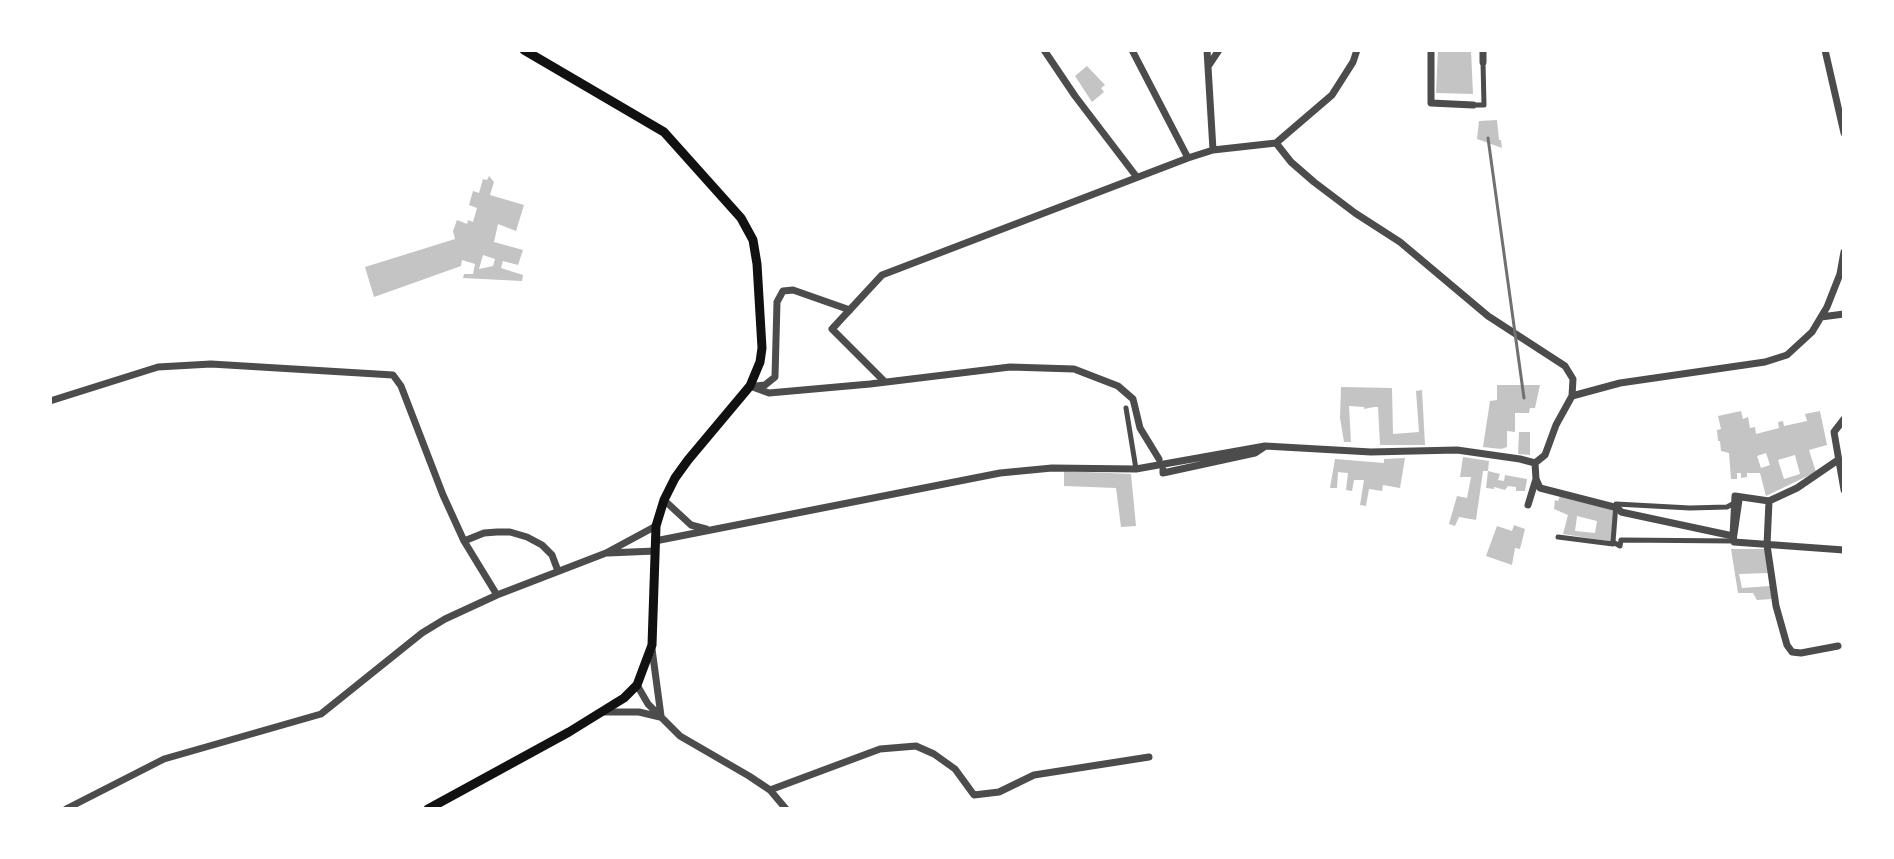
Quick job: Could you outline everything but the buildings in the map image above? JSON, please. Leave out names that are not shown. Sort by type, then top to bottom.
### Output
[{"type":"main road","points":[[428,809],[603,712],[637,685],[652,645],[656,526],[664,500],[688,460],[750,386],[756,376],[762,348],[753,240],[741,218],[664,132],[524,50]]},
{"type":"street","points":[[1044,50],[1136,176]]},
{"type":"street","points":[[1132,50],[1188,158]]},
{"type":"street","points":[[1207,50],[1213,150]]},
{"type":"street","points":[[1208,67],[1219,50]]},
{"type":"street","points":[[885,382],[832,329],[882,275],[1188,158],[1213,150],[1276,143],[1332,95],[1357,50]]},
{"type":"street","points":[[1431,50],[1431,103],[1484,105],[1483,50]]},
{"type":"street","points":[[1825,50],[1844,133]]},
{"type":"street","points":[[1276,143],[1291,162],[1314,182],[1400,242],[1488,316],[1565,366],[1573,379],[1572,396],[1556,425],[1545,455],[1535,463]]},
{"type":"street","points":[[1572,396],[1620,383],[1787,355],[1812,332],[1821,317],[1840,274],[1844,252]]},
{"type":"street","points":[[750,386],[765,385],[775,377],[777,302],[783,291],[793,290],[850,310]]},
{"type":"street","points":[[1821,317],[1844,314]]},
{"type":"street","points":[[50,401],[158,367],[211,364],[393,375],[401,386],[464,541],[497,595]]},
{"type":"street","points":[[750,386],[769,393],[1010,367],[1074,369],[1118,386],[1133,399],[1140,428],[1159,459]]},
{"type":"street","points":[[1126,408],[1136,469]]},
{"type":"street","points":[[1844,419],[1834,432],[1844,490]]},
{"type":"street","points":[[606,553],[655,546],[716,529],[1000,473],[1052,468],[1146,468],[1265,446],[1371,452],[1457,450],[1535,463]]},
{"type":"street","points":[[1163,470],[1163,473],[1255,453],[1265,446]]},
{"type":"street","points":[[1734,499],[1769,501],[1797,488],[1838,460]]},
{"type":"street","points":[[1535,463],[1540,488],[1767,545],[1844,550]]},
{"type":"street","points":[[1528,505],[1536,479]]},
{"type":"street","points":[[1615,544],[1619,509],[1616,504],[1727,507],[1734,499]]},
{"type":"street","points":[[1734,499],[1734,538]]},
{"type":"street","points":[[664,500],[691,525],[716,529]]},
{"type":"street","points":[[1769,501],[1767,545],[1776,606],[1787,645],[1792,652],[1838,646]]},
{"type":"street","points":[[66,809],[164,759],[321,714],[431,627],[497,595],[606,553],[656,526]]},
{"type":"street","points":[[464,541],[484,533],[497,532],[527,537],[552,555],[558,571]]},
{"type":"street","points":[[1558,537],[1620,546],[1621,540],[1734,538]]},
{"type":"street","points":[[652,645],[661,718]]},
{"type":"street","points":[[637,685],[648,704],[680,736],[770,790],[786,809]]},
{"type":"street","points":[[603,712],[639,712],[661,718]]},
{"type":"street","points":[[770,790],[880,749],[916,746],[934,754],[955,769],[974,795],[999,792],[1034,775],[1149,757]]},
{"type":"railway","points":[[1488,138],[1524,398]]}]
